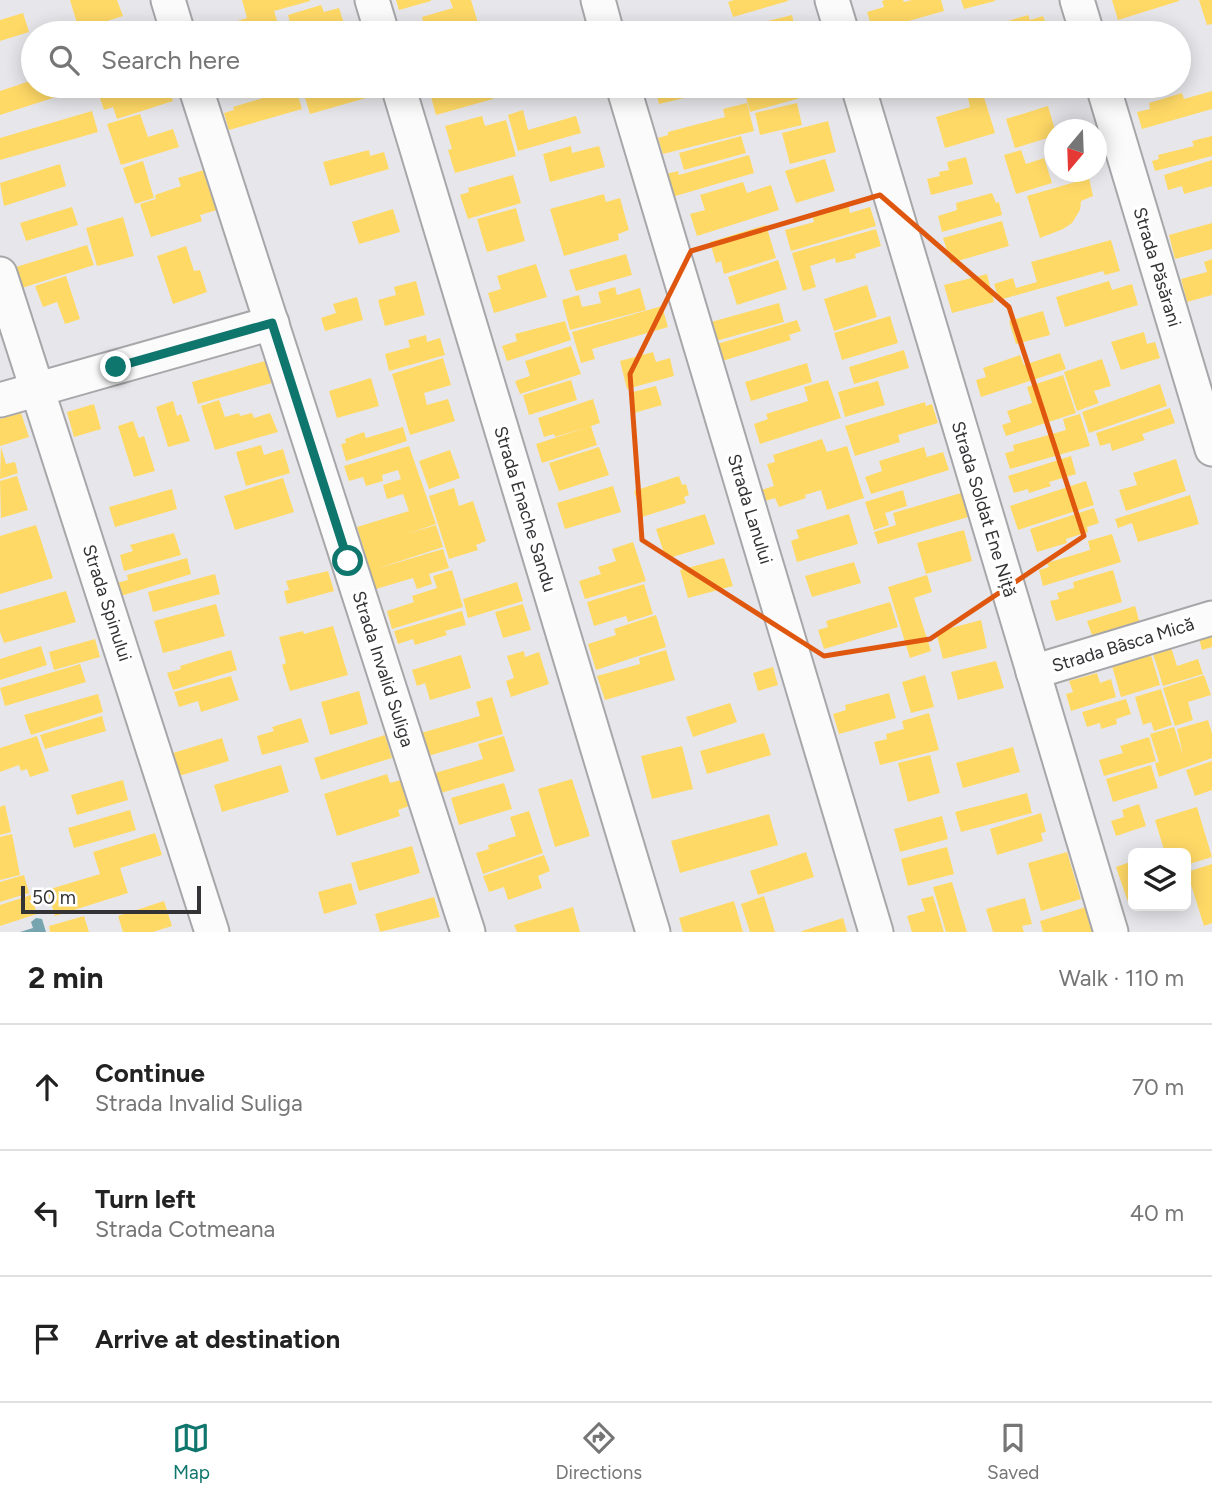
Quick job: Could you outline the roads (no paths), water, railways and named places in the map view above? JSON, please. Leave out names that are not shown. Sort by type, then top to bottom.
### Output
[{"type":"street","points":[[168,0],[174,21]]},
{"type":"street","points":[[372,0],[378,21]]},
{"type":"street","points":[[598,0],[604,21]]},
{"type":"street","points":[[832,0],[838,21]]},
{"type":"street","points":[[1077,0],[1083,21]]},
{"type":"street","name":"Strada Invalid Suliga","points":[[199,98],[468,932]]},
{"type":"street","name":"Strada Enache Sandu","points":[[402,98],[653,932]]},
{"type":"street","name":"Strada Lanului","points":[[627,98],[876,932]]},
{"type":"street","name":"Strada Soldat Ene Niță","points":[[862,98],[1111,932]]},
{"type":"street","name":"Strada Păsărani","points":[[1107,98],[1212,449]]},
{"type":"street","name":"Strada Spinului","points":[[0,274],[212,932]]},
{"type":"street","points":[[0,400],[272,323]]},
{"type":"street","name":"Strada Bâsca Mică","points":[[1033,672],[1212,618]]}]
